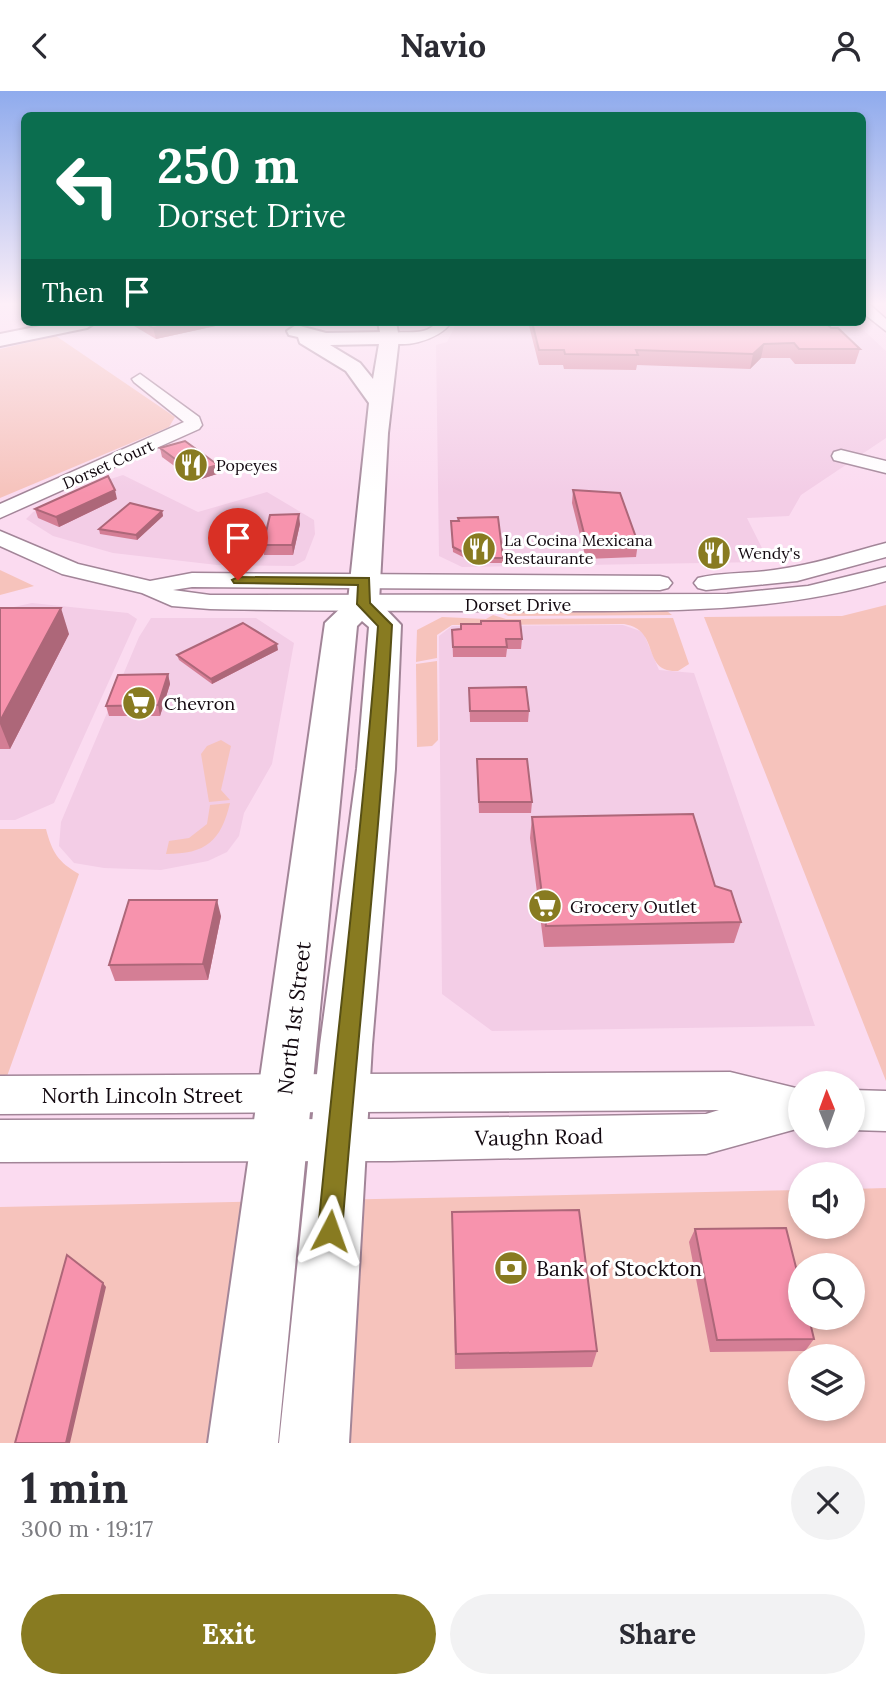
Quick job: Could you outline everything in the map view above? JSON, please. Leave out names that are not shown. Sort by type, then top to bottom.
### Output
[{"type":"main road","points":[[352,366],[380,403]]},
{"type":"main road","points":[[314,1443],[340,1117],[376,769],[385,625],[364,592],[380,403],[384,392],[386,366]]},
{"type":"main road","name":"North 1st Street","points":[[243,1443],[341,623],[364,592]]},
{"type":"street","name":"Dorset Court","points":[[0,512],[193,425],[194,421],[178,407],[140,379]]},
{"type":"street","points":[[841,456],[886,467]]},
{"type":"street","name":"Dorset Drive","points":[[0,538],[70,569],[150,587],[172,599],[210,602],[364,592],[723,582],[783,576],[839,565],[886,550]]},
{"type":"street","name":"Dorset Drive","points":[[364,592],[752,600],[804,595],[886,574]]},
{"type":"street","name":"North Lincoln Street","points":[[0,1095],[282,1117]]},
{"type":"street","points":[[865,1110],[886,1111]]},
{"type":"street","name":"Vaughn Road","points":[[282,1117],[340,1117],[706,1134],[788,1112]]},
{"type":"street","points":[[0,1140],[282,1117]]},
{"type":"shaded area","points":[[0,366],[100,366],[175,417],[169,427],[0,498]]},
{"type":"shaded area","points":[[436,366],[886,366],[886,438],[801,495],[789,516],[747,518],[767,558],[763,562],[462,567],[439,556]]},
{"type":"shaded area","points":[[123,475],[198,512],[267,492],[314,520],[315,534],[305,560],[294,566],[217,565],[113,553],[53,536],[26,519],[33,512],[89,486]]},
{"type":"shaded area","points":[[0,570],[34,586],[0,595]]},
{"type":"shaded area","points":[[32,603],[128,613],[137,619],[54,803],[15,820],[0,820],[0,610]]},
{"type":"shaded area","points":[[886,605],[886,1081],[704,617],[842,616]]},
{"type":"shaded area","points":[[667,611],[672,615],[508,616],[501,612]]},
{"type":"shaded area","points":[[493,615],[506,619],[673,618],[689,664],[678,671],[666,670],[654,659],[643,634],[624,624],[452,625],[437,635],[437,658],[416,662],[417,630],[442,617],[486,619]]},
{"type":"shaded area","points":[[151,618],[256,618],[294,643],[272,764],[244,813],[239,836],[227,852],[208,861],[161,870],[104,868],[74,863],[59,846],[61,822],[139,637]]},
{"type":"shaded area","points":[[623,625],[643,632],[659,670],[694,673],[815,1026],[492,1031],[442,994],[439,636],[452,626]]},
{"type":"shaded area","points":[[437,661],[438,740],[432,746],[417,747],[416,664]]},
{"type":"shaded area","points":[[221,740],[231,746],[221,790],[230,800],[209,802],[201,754],[207,746]]},
{"type":"shaded area","points":[[230,803],[222,827],[210,843],[192,851],[166,854],[169,841],[189,838],[207,824],[210,805]]},
{"type":"shaded area","points":[[0,829],[46,829],[57,856],[79,874],[0,1096]]},
{"type":"shaded area","points":[[886,1188],[886,1443],[0,1443],[0,1207],[788,1190],[788,1239],[865,1239],[865,1189]]},
{"type":"building","points":[[185,441],[218,465],[193,472],[160,448]]},
{"type":"building","points":[[108,476],[115,490],[56,517],[35,509]]},
{"type":"building","points":[[573,490],[620,493],[638,543],[587,545]]},
{"type":"building","points":[[130,503],[162,511],[136,535],[99,529]]},
{"type":"building","points":[[299,514],[292,545],[263,545],[270,515]]},
{"type":"building","points":[[498,517],[503,558],[475,558],[453,547],[451,521],[459,521],[458,518]]},
{"type":"building","points":[[0,608],[61,608],[0,721]]},
{"type":"building","points":[[481,621],[520,621],[522,639],[506,639],[507,647],[453,647],[452,630],[461,629],[461,624],[481,624]]},
{"type":"building","points":[[243,623],[277,644],[211,679],[177,655]]},
{"type":"building","points":[[168,674],[158,705],[106,706],[118,675]]},
{"type":"building","points":[[526,687],[529,711],[470,711],[469,688]]},
{"type":"building","points":[[477,759],[527,759],[532,802],[479,802]]},
{"type":"building","points":[[693,814],[715,886],[731,891],[741,922],[546,926],[532,817]]},
{"type":"building","points":[[129,900],[217,900],[203,964],[109,965]]},
{"type":"building","points":[[579,1210],[597,1351],[456,1354],[452,1212]]},
{"type":"building","points":[[786,1228],[792,1253],[788,1253],[788,1330],[812,1330],[814,1339],[717,1340],[695,1229]]},
{"type":"building","points":[[67,1255],[103,1283],[66,1443],[15,1443]]},
{"type":"place","name":"Popeyes","points":[[191,465]]},
{"type":"place","name":"La Cocina Mexicana Restaurante","points":[[479,549]]},
{"type":"place","name":"Wendy's","points":[[714,553]]},
{"type":"place","name":"Chevron","points":[[139,703]]},
{"type":"place","name":"Grocery Outlet","points":[[545,906]]},
{"type":"place","name":"Bank of Stockton","points":[[511,1268]]},
{"type":"route","points":[[238,580],[364,581],[363,604],[385,625],[376,769],[346,1045],[330,1231]]}]
